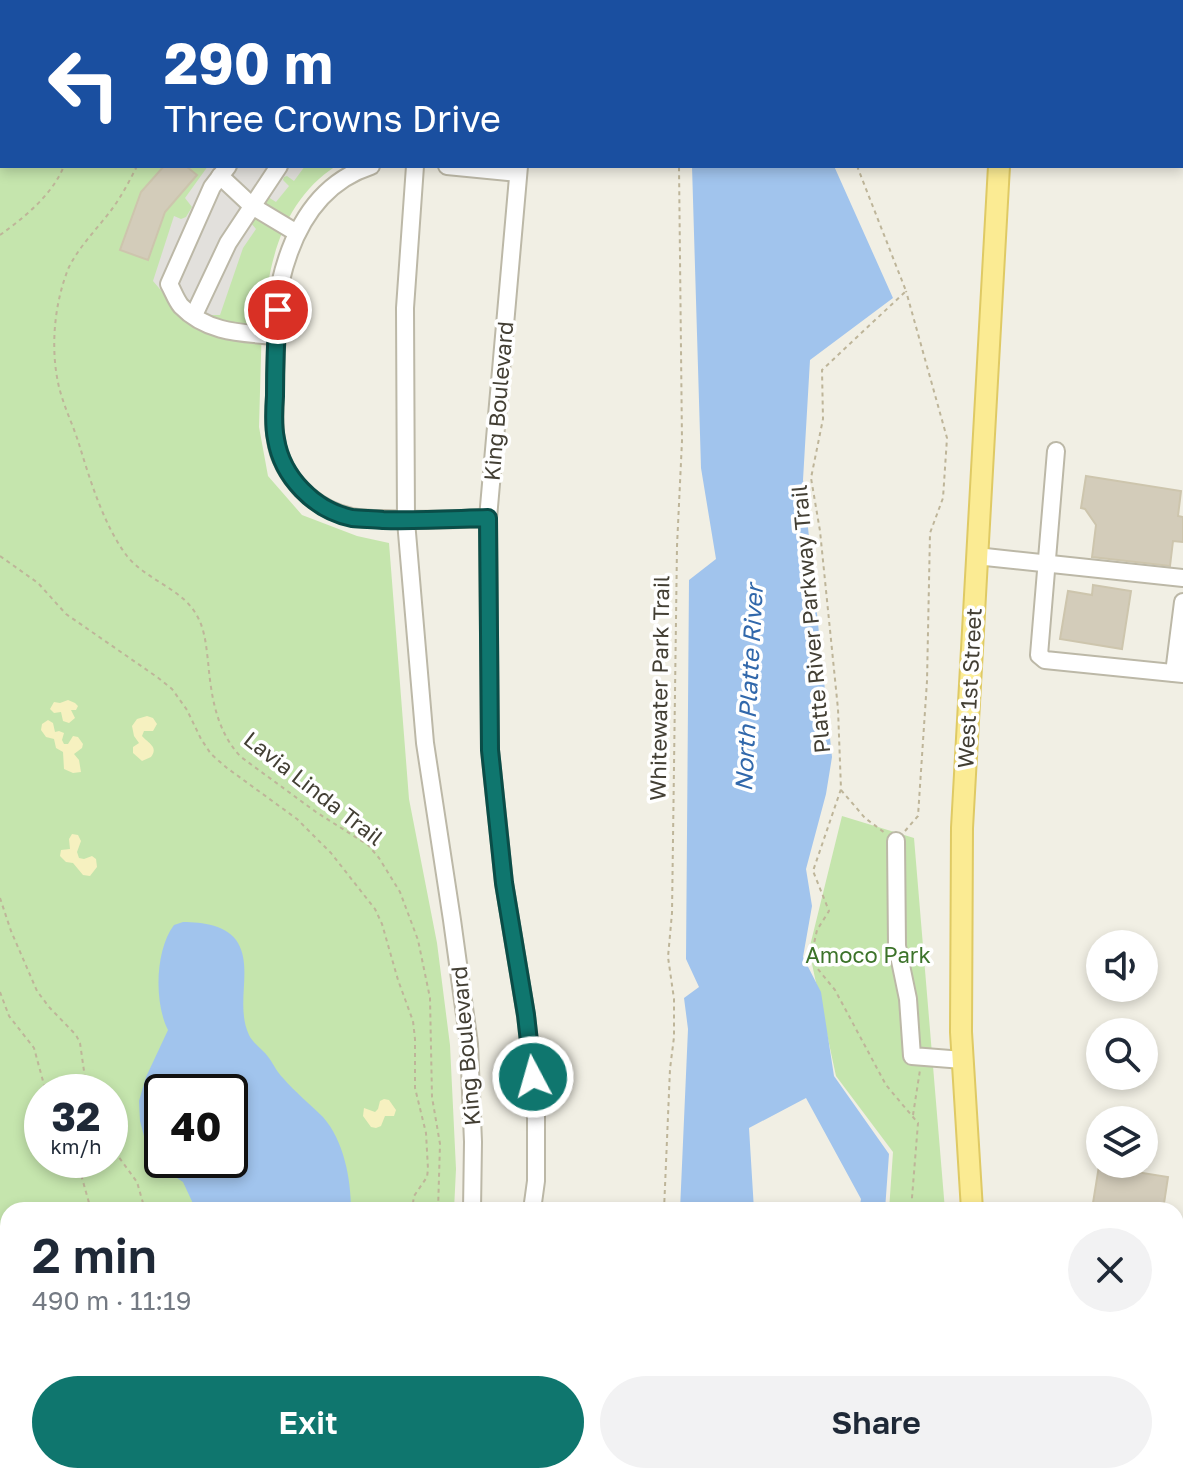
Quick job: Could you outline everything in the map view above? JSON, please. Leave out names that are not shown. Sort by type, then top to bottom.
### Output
[{"type":"main road","name":"West 1st Street","points":[[972,1202],[961,1032],[962,828],[999,168]]},
{"type":"street","points":[[194,315],[228,243],[278,168]]},
{"type":"street","points":[[366,168],[336,183],[319,198],[291,245],[280,284],[276,336],[275,438],[280,456],[292,479],[305,493],[337,514],[406,521],[488,518]]},
{"type":"street","name":"King Boulevard","points":[[415,168],[405,308],[406,521],[425,743],[469,1044],[472,1202]]},
{"type":"street","points":[[482,168],[518,170]]},
{"type":"street","name":"King Boulevard","points":[[518,170],[488,518],[490,750],[504,883],[526,1015],[536,1108],[533,1202]]},
{"type":"street","points":[[276,336],[209,327],[181,305],[169,284],[212,187],[224,171],[252,206],[297,233]]},
{"type":"street","points":[[1056,451],[1039,651],[1041,659],[1178,673],[1183,602]]},
{"type":"street","points":[[976,556],[1183,578]]},
{"type":"street","points":[[896,841],[897,946],[908,999],[912,1056],[963,1060]]},
{"type":"path","points":[[0,235],[35,206],[63,168]]},
{"type":"path","name":"Lavia Linda Trail","points":[[136,168],[110,211],[80,248],[64,283],[54,338],[60,391],[93,487],[122,548],[144,573],[184,599],[199,619],[206,642],[213,701],[232,748],[316,812],[368,845],[400,892],[418,940],[430,998],[432,1097],[440,1144],[438,1202]]},
{"type":"path","name":"Whitewater Park Trail","points":[[664,1202],[674,1037],[674,999],[668,957],[672,913],[677,546],[682,441],[679,168]]},
{"type":"path","points":[[841,789],[865,818],[896,841],[918,816],[927,681],[930,533],[943,498],[947,438],[906,291],[858,168]]},
{"type":"path","name":"Platte River Parkway Trail","points":[[906,291],[822,370],[823,419],[811,478],[820,531],[838,709],[841,789],[813,871],[829,911],[817,930],[813,948],[817,968],[835,990],[886,1085],[913,1117]]},
{"type":"path","points":[[0,556],[38,583],[66,614],[172,689],[211,754],[302,823],[337,860],[375,909],[413,1021],[414,1082],[426,1133],[428,1169],[413,1202]]},
{"type":"path","points":[[0,898],[37,991],[80,1043],[84,1074]]},
{"type":"path","points":[[0,992],[9,1016],[31,1043],[41,1074]]},
{"type":"path","points":[[912,1202],[918,1123],[913,1117],[922,1057]]},
{"type":"path","points":[[128,1168],[134,1176],[142,1202]]},
{"type":"path","points":[[82,1178],[89,1202]]},
{"type":"green space","points":[[0,168],[333,168],[298,203],[276,250],[262,321],[259,427],[268,476],[302,515],[357,536],[389,543],[409,799],[437,943],[450,1045],[456,1169],[454,1202],[0,1202]]},
{"type":"green space","name":"Amoco Park","points":[[842,816],[914,838],[944,1202],[890,1202],[893,1152],[836,1076],[809,950]]},
{"type":"sand","points":[[68,700],[78,706],[76,710],[71,710],[75,718],[69,723],[63,721],[61,712],[54,713],[50,709],[54,702]]},
{"type":"sand","points":[[147,716],[157,724],[153,731],[144,731],[142,736],[154,750],[151,757],[142,761],[133,753],[133,747],[139,743],[132,726],[137,719]]},
{"type":"sand","points":[[48,720],[53,723],[55,732],[64,733],[64,744],[68,744],[73,736],[83,744],[74,754],[79,760],[81,772],[64,769],[63,752],[56,748],[54,739],[46,737],[41,730],[42,724]]},
{"type":"sand","points":[[72,834],[78,835],[81,841],[77,852],[79,858],[92,856],[96,859],[97,867],[90,876],[83,875],[73,863],[66,862],[60,856],[61,850],[70,849]]},
{"type":"sand","points":[[384,1099],[389,1100],[396,1110],[394,1116],[385,1116],[381,1126],[371,1127],[363,1116],[364,1108],[375,1112]]},
{"type":"shaded area","points":[[207,168],[304,168],[294,181],[284,177],[289,186],[276,202],[268,197],[250,222],[256,229],[243,248],[220,315],[209,315],[170,301],[153,281],[174,216],[181,219],[186,217],[192,207],[185,198]]},
{"type":"water","name":"North Platte River","points":[[692,168],[835,168],[893,298],[810,360],[803,480],[832,757],[826,794],[806,869],[812,906],[803,957],[821,992],[834,1076],[889,1154],[886,1202],[860,1202],[806,1098],[749,1128],[754,1202],[680,1202],[688,1029],[684,998],[699,987],[686,959],[689,580],[716,559],[701,468]]},
{"type":"water","points":[[183,922],[214,926],[234,937],[244,964],[243,1012],[249,1035],[281,1076],[330,1127],[345,1161],[351,1202],[192,1202],[183,1182],[177,1178],[248,1178],[248,1074],[147,1074],[168,1030],[159,992],[163,948],[174,925]]},
{"type":"water","points":[[144,1084],[144,1136],[140,1121],[139,1101]]},
{"type":"building","points":[[162,168],[188,168],[197,175],[165,212],[148,260],[120,250],[141,192]]},
{"type":"building","points":[[1086,476],[1181,491],[1178,516],[1183,517],[1183,542],[1173,541],[1170,566],[1092,557],[1096,525],[1081,508]]},
{"type":"building","points":[[1093,585],[1131,591],[1122,649],[1060,639],[1068,591],[1092,595]]},
{"type":"building","points":[[1168,1177],[1164,1202],[1093,1202],[1097,1178]]},
{"type":"route","points":[[278,310],[275,438],[292,479],[305,493],[321,506],[354,518],[406,521],[488,518],[490,750],[504,883],[533,1077]]}]
